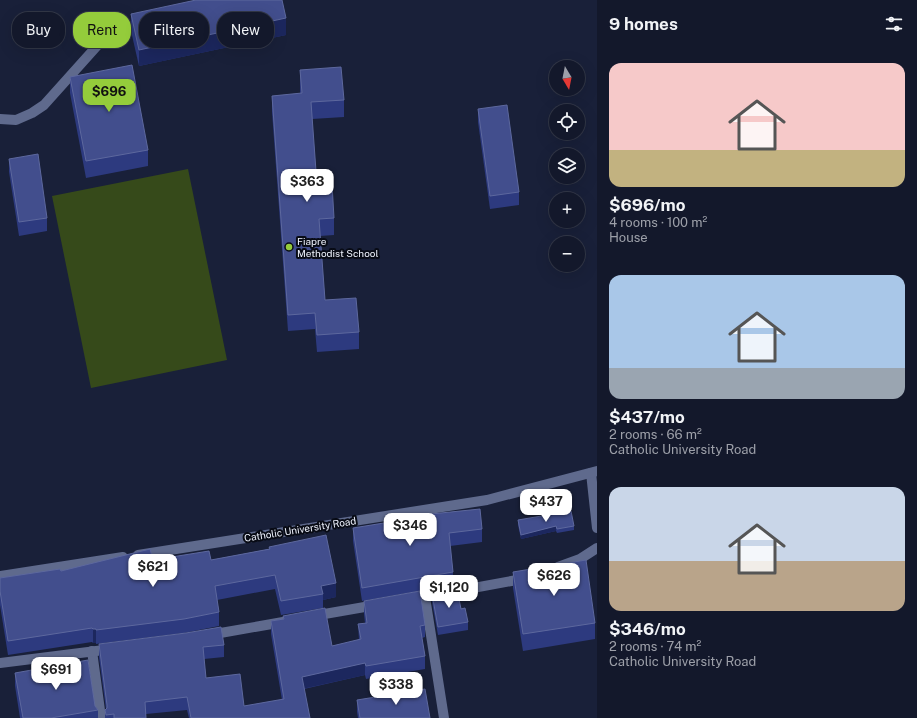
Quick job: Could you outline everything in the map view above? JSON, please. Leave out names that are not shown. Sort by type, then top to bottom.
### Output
[{"type":"street","points":[[0,119],[16,120],[32,113],[44,105],[95,48]]},
{"type":"street","points":[[594,472],[597,528]]},
{"type":"street","name":"Catholic University Road","points":[[0,576],[487,500],[594,472]]},
{"type":"street","points":[[551,570],[580,559],[597,548]]},
{"type":"street","points":[[402,601],[517,580],[531,576]]},
{"type":"street","points":[[425,597],[444,718]]},
{"type":"street","points":[[200,636],[386,604]]},
{"type":"street","points":[[0,663],[123,647]]},
{"type":"street","points":[[92,651],[101,718]]},
{"type":"green space","points":[[188,169],[227,360],[91,388],[52,196]]},
{"type":"building","points":[[196,0],[282,0],[286,18],[274,21],[274,12],[217,12],[217,33],[209,35],[209,12],[140,12]]},
{"type":"building","points":[[139,12],[139,48],[148,48],[139,50],[131,14]]},
{"type":"building","points":[[132,65],[148,150],[86,161],[70,77]]},
{"type":"building","points":[[341,67],[344,100],[311,102],[317,185],[332,184],[334,218],[319,219],[325,300],[356,298],[359,332],[317,335],[315,313],[288,315],[272,96],[302,93],[300,70]]},
{"type":"building","points":[[507,105],[519,192],[490,196],[478,109]]},
{"type":"building","points":[[38,154],[47,218],[19,222],[9,159]]},
{"type":"building","points":[[480,509],[482,529],[449,533],[453,572],[362,588],[353,528],[421,517],[421,515]]},
{"type":"building","points":[[571,511],[574,526],[557,529],[556,526],[521,535],[518,520]]},
{"type":"building","points":[[326,535],[336,583],[321,586],[323,594],[281,601],[275,575],[215,586],[219,612],[184,619],[96,630],[92,628],[8,641],[0,591],[0,578],[60,569],[61,571],[150,549],[153,560],[209,551],[211,560],[270,549],[269,547]]},
{"type":"building","points":[[586,560],[595,623],[523,634],[513,572]]},
{"type":"building","points":[[454,590],[455,595],[458,594],[461,609],[465,608],[468,622],[438,627],[432,594]]},
{"type":"building","points":[[420,591],[425,625],[420,626],[425,656],[366,666],[365,663],[302,677],[310,718],[191,718],[187,697],[145,702],[146,718],[114,718],[114,714],[106,715],[105,710],[107,705],[99,644],[221,627],[224,645],[203,647],[206,678],[240,674],[244,706],[284,699],[271,621],[284,619],[283,616],[325,608],[332,646],[361,639],[358,624],[367,623],[364,601]]},
{"type":"building","points":[[88,660],[95,706],[98,710],[51,718],[23,718],[15,673]]},
{"type":"building","points":[[425,689],[430,718],[360,718],[357,700]]},
{"type":"place","name":"Fiapre Methodist School","points":[[289,247]]}]
